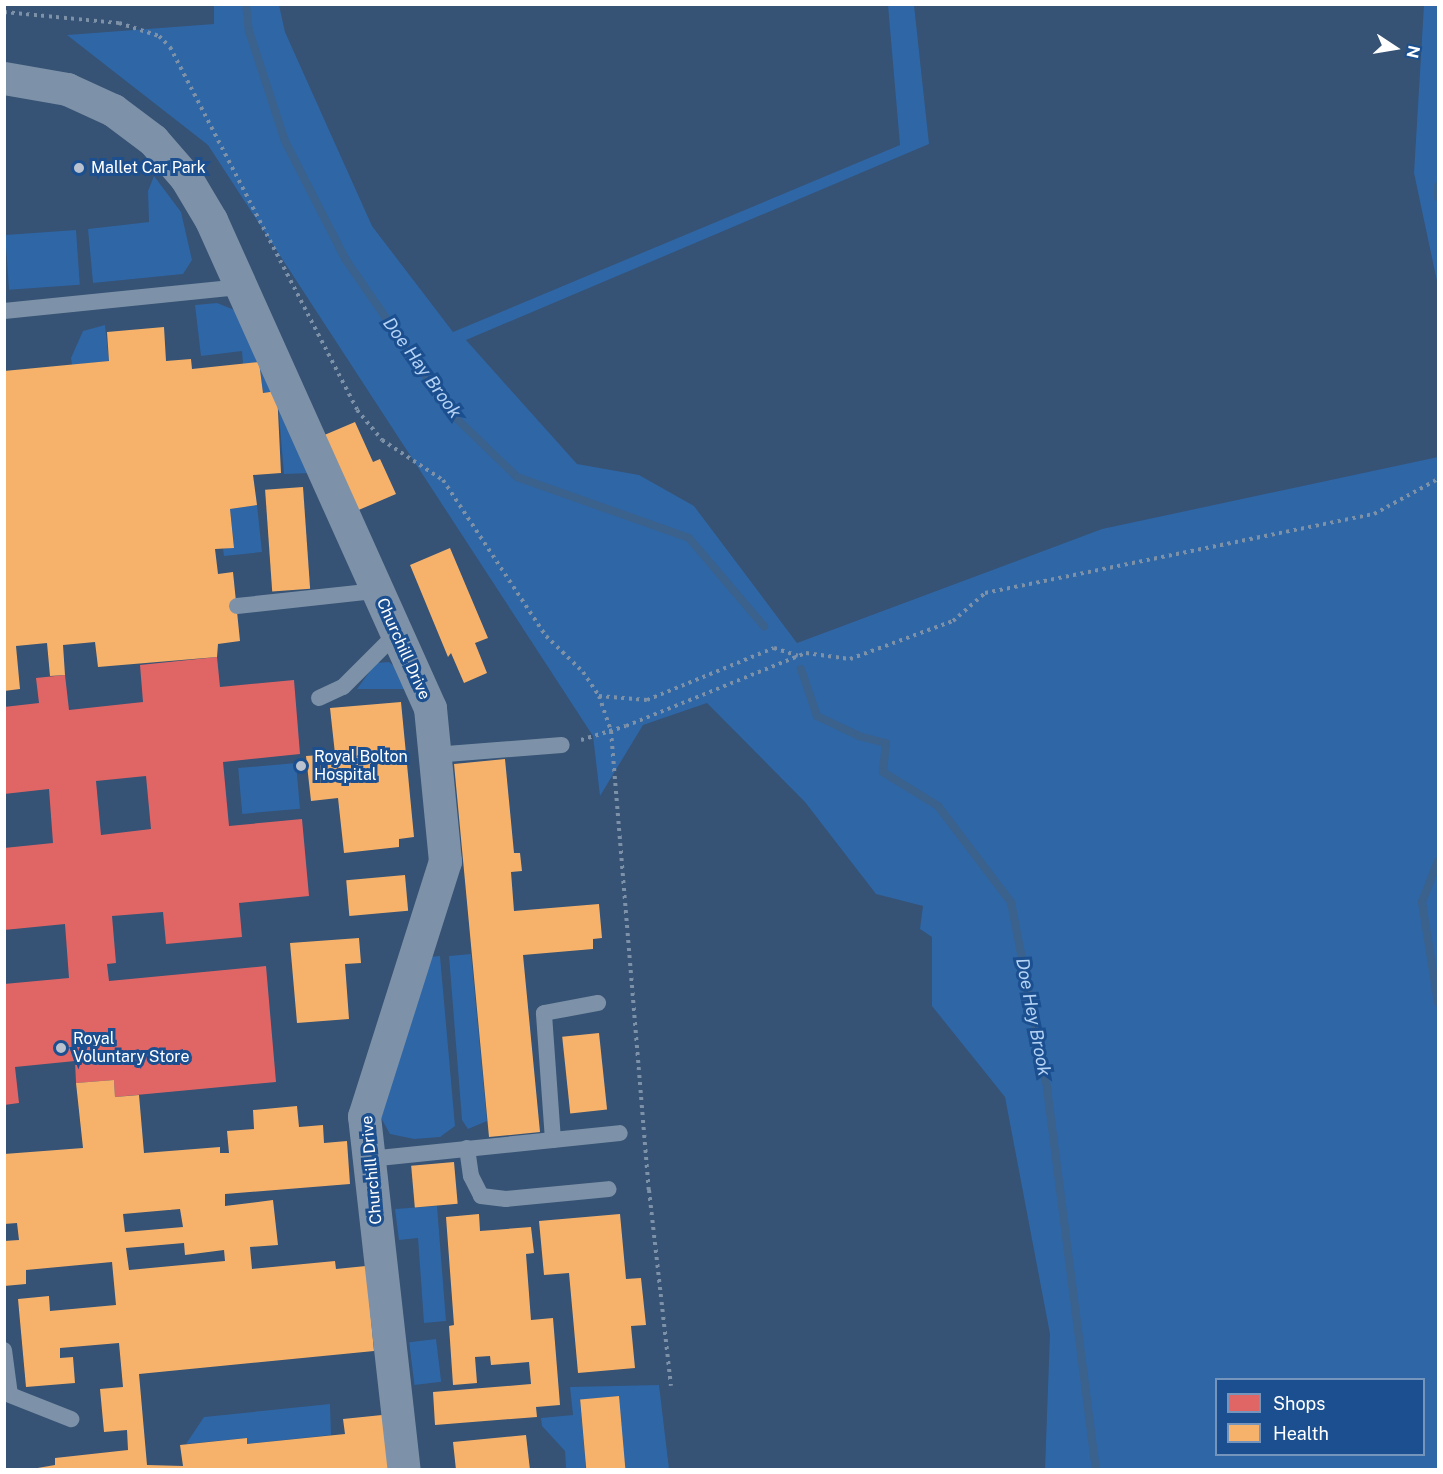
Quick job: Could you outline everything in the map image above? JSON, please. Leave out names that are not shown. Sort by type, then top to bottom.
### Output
[{"type":"street","name":"Churchill Drive","points":[[4,78],[67,89],[113,110],[153,140],[186,178],[211,220],[430,708],[446,861],[370,1089],[364,1116],[404,1470]]},
{"type":"lane","points":[[4,311],[239,286]]},
{"type":"lane","points":[[237,606],[376,591]]},
{"type":"lane","points":[[319,698],[343,687],[396,634]]},
{"type":"lane","points":[[434,755],[562,745]]},
{"type":"lane","points":[[553,1140],[544,1012],[598,1003]]},
{"type":"lane","points":[[369,1159],[620,1133]]},
{"type":"lane","points":[[467,1149],[471,1176],[481,1196],[506,1199],[609,1189]]},
{"type":"lane","points":[[4,1350],[10,1395],[71,1419]]},
{"type":"path","points":[[4,12],[118,23],[159,36],[170,47],[357,410],[382,440],[443,480],[546,636],[583,672],[599,696],[610,731],[649,1190],[672,1386]]},
{"type":"path","points":[[562,745],[610,731],[806,653],[850,660],[953,621],[985,593],[1374,514],[1438,479]]},
{"type":"path","points":[[599,696],[647,700],[774,648],[799,656]]},
{"type":"shaded area","points":[[214,5],[279,5],[285,32],[372,226],[453,332],[900,145],[888,5],[914,5],[929,144],[466,340],[577,464],[639,475],[694,506],[797,643],[1102,529],[1438,457],[1438,1469],[1045,1469],[1050,1334],[1005,1097],[932,1006],[932,937],[920,929],[923,906],[876,894],[805,802],[707,703],[643,725],[600,796],[593,736],[208,145],[67,35],[214,24]]},
{"type":"shaded area","points":[[1424,5],[1438,5],[1438,286],[1414,173]]},
{"type":"shaded area","points":[[154,176],[181,212],[192,260],[183,274],[93,283],[88,229],[149,222],[148,191]]},
{"type":"shaded area","points":[[76,230],[80,285],[9,290],[5,235]]},
{"type":"shaded area","points":[[217,303],[242,313],[278,388],[311,473],[284,474],[277,391],[263,393],[259,362],[243,364],[242,351],[201,356],[195,305]]},
{"type":"shaded area","points":[[105,325],[109,361],[72,365],[71,358],[83,331]]},
{"type":"shaded area","points":[[257,505],[262,552],[224,556],[223,549],[234,547],[230,509]]},
{"type":"shaded area","points":[[389,662],[400,671],[405,689],[357,689],[376,663]]},
{"type":"shaded area","points":[[296,763],[300,809],[242,814],[238,768]]},
{"type":"shaded area","points":[[471,954],[487,1121],[468,1129],[462,1120],[449,956]]},
{"type":"shaded area","points":[[440,956],[455,1126],[440,1137],[414,1139],[390,1134],[380,1116],[428,957]]},
{"type":"shaded area","points":[[437,1206],[446,1321],[424,1323],[418,1238],[399,1240],[395,1209]]},
{"type":"shaded area","points":[[436,1339],[441,1382],[414,1385],[409,1342]]},
{"type":"shaded area","points":[[659,1385],[669,1469],[625,1469],[618,1396],[580,1400],[586,1469],[566,1469],[565,1451],[542,1426],[541,1418],[573,1415],[570,1387]]},
{"type":"shaded area","points":[[330,1404],[331,1435],[247,1444],[246,1438],[186,1444],[204,1417]]},
{"type":"building: Shops","points":[[217,657],[220,687],[294,680],[300,754],[223,762],[229,826],[302,819],[309,896],[239,903],[242,937],[166,944],[163,912],[112,916],[116,963],[107,964],[109,981],[266,966],[276,1082],[115,1097],[114,1080],[76,1083],[75,1061],[15,1067],[19,1103],[4,1105],[4,984],[69,978],[65,924],[4,930],[4,848],[53,843],[49,789],[4,794],[4,707],[39,703],[36,678],[65,675],[69,710],[143,702],[140,665]],"holes":[[[146,776],[151,829],[101,835],[96,781]]]},
{"type":"building: Health","points":[[164,327],[166,361],[191,359],[192,369],[259,362],[263,393],[277,391],[281,473],[253,475],[257,505],[230,509],[234,548],[215,549],[218,574],[233,572],[240,641],[218,644],[217,657],[98,667],[95,642],[63,645],[65,675],[50,676],[47,643],[16,646],[20,689],[4,691],[4,371],[109,361],[107,332]]},
{"type":"building: Health","points":[[355,422],[373,462],[380,459],[396,494],[354,512],[322,436]]},
{"type":"building: Health","points":[[303,487],[310,589],[272,591],[265,490]]},
{"type":"building: Health","points":[[450,548],[488,638],[475,643],[487,673],[464,683],[451,653],[448,657],[410,565]]},
{"type":"building: Health","points":[[401,702],[414,837],[399,839],[399,847],[344,853],[338,798],[311,801],[306,756],[335,754],[330,708]]},
{"type":"building: Health","points":[[505,759],[514,853],[520,853],[522,871],[511,872],[514,911],[599,904],[602,938],[593,939],[593,949],[523,955],[540,1132],[489,1137],[454,764]]},
{"type":"building: Health","points":[[405,875],[408,911],[349,916],[346,880]]},
{"type":"building: Health","points":[[359,938],[361,963],[345,964],[349,1019],[297,1023],[290,943]]},
{"type":"building: Health","points":[[599,1033],[607,1110],[570,1113],[562,1037]]},
{"type":"building: Health","points":[[114,1080],[115,1097],[139,1095],[144,1153],[220,1147],[220,1153],[229,1153],[227,1131],[254,1129],[253,1110],[297,1106],[299,1127],[323,1125],[324,1143],[347,1141],[350,1184],[225,1194],[225,1206],[273,1200],[278,1245],[250,1247],[252,1269],[335,1261],[336,1269],[366,1266],[374,1351],[139,1374],[147,1465],[183,1466],[180,1445],[247,1438],[247,1444],[345,1434],[343,1419],[382,1415],[394,1470],[26,1470],[55,1465],[55,1458],[128,1450],[127,1430],[104,1432],[100,1389],[123,1387],[119,1343],[60,1348],[60,1358],[73,1357],[75,1383],[26,1387],[18,1299],[49,1296],[50,1311],[116,1305],[112,1262],[26,1270],[26,1284],[4,1286],[4,1241],[19,1240],[17,1223],[4,1224],[4,1154],[83,1148],[76,1083]],"holes":[[[180,1209],[183,1227],[125,1232],[123,1214]],[[184,1243],[185,1255],[224,1250],[225,1261],[129,1270],[126,1248]]]},
{"type":"building: Health","points":[[454,1162],[458,1204],[415,1208],[411,1166]]},
{"type":"building: Health","points":[[479,1214],[480,1231],[531,1227],[534,1253],[526,1254],[531,1320],[553,1318],[560,1405],[536,1407],[537,1417],[435,1425],[433,1392],[531,1384],[529,1362],[491,1365],[490,1356],[475,1357],[477,1383],[453,1385],[449,1326],[454,1325],[446,1217]]},
{"type":"building: Health","points":[[620,1214],[626,1279],[641,1278],[646,1325],[631,1326],[635,1368],[578,1373],[569,1273],[544,1275],[539,1221]]},
{"type":"building: Health","points":[[619,1396],[625,1470],[586,1470],[580,1399]]},
{"type":"building: Health","points":[[526,1435],[530,1470],[456,1470],[453,1442]]},
{"type":"waterway","name":"Doe Hay Brook","points":[[246,4],[249,31],[285,141],[346,260],[453,415],[517,477],[689,538],[764,626]]},
{"type":"waterway","points":[[1438,186],[1438,197]]},
{"type":"waterway","name":"Doe Hey Brook","points":[[801,669],[817,716],[859,736],[886,743],[883,772],[938,806],[1011,902],[1047,1088],[1096,1470]]},
{"type":"waterway","points":[[1438,861],[1422,902],[1438,1003]]},
{"type":"place","name":"Mallet Car Park","points":[[79,168]]},
{"type":"place","name":"Royal Bolton Hospital","points":[[301,766]]},
{"type":"place","name":"Royal Voluntary Store","points":[[61,1048]]}]
